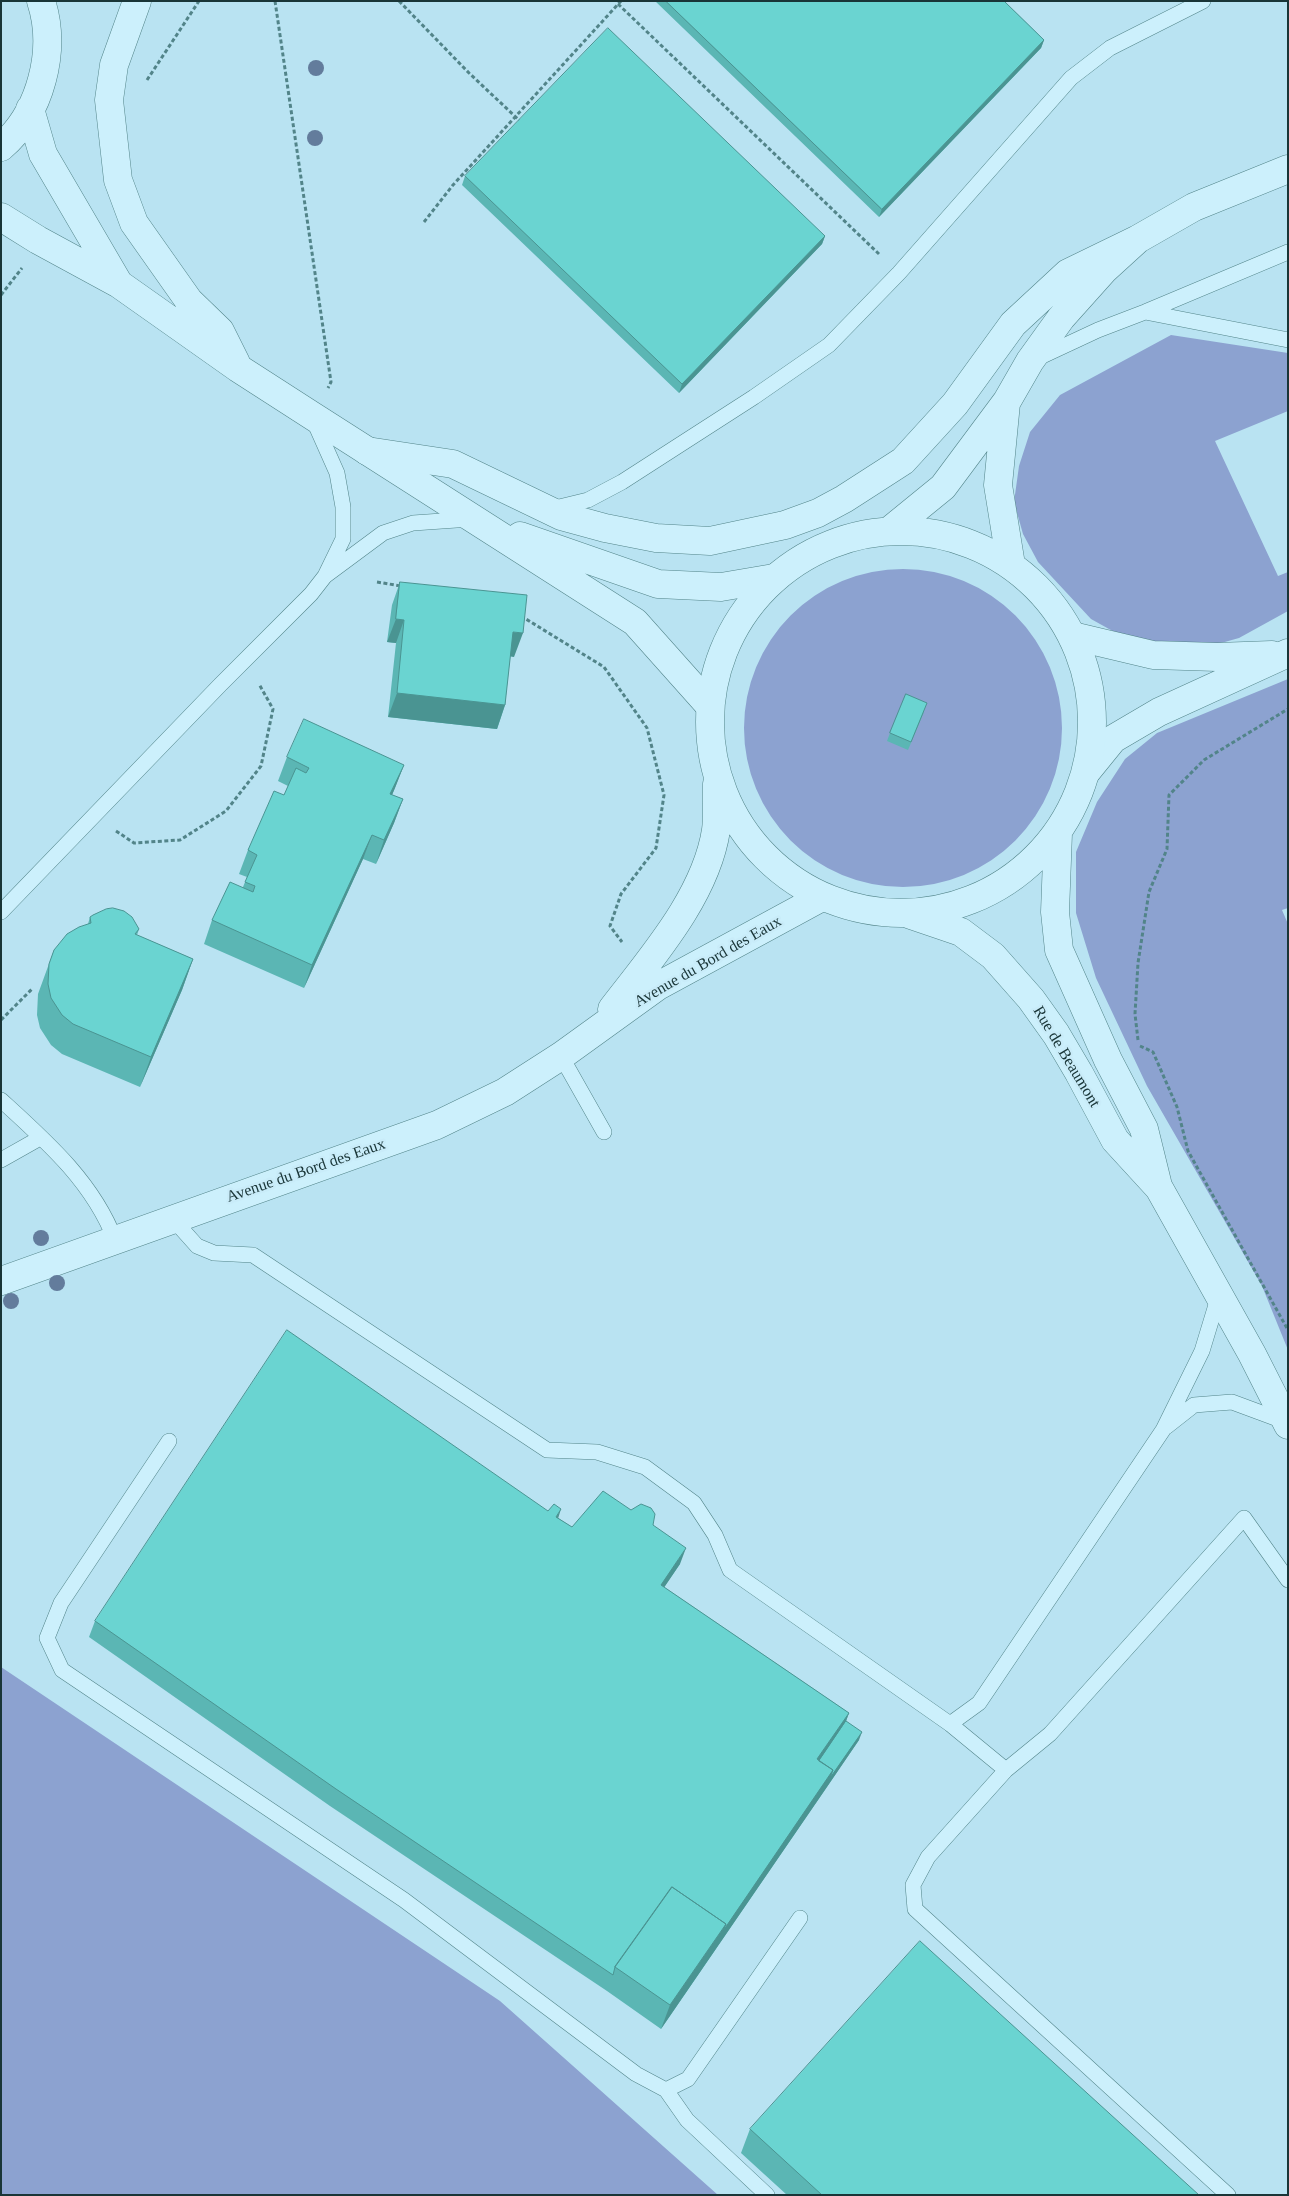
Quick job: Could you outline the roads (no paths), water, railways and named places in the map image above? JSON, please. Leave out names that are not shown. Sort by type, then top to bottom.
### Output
[{"type":"street","points":[[1,147],[23,123],[43,80],[47,34],[41,1]]},
{"type":"street","points":[[46,48],[58,10],[63,1]]},
{"type":"street","points":[[137,1],[114,64],[109,100],[118,180],[134,223],[189,301],[220,332],[238,368]]},
{"type":"street","points":[[30,109],[43,154],[118,284]]},
{"type":"street","points":[[367,452],[453,464],[561,516],[605,528],[656,538],[710,541],[785,525],[818,513],[844,499],[903,461],[955,404],[1013,324],[1068,273],[1138,239],[1194,207],[1288,169]]},
{"type":"street","points":[[1,217],[38,240],[118,284],[238,368],[635,622],[709,705]]},
{"type":"street","points":[[889,531],[943,487],[1007,401],[1030,362],[1061,318],[1104,270],[1138,239]]},
{"type":"street","points":[[1007,401],[998,485],[1011,565]]},
{"type":"street","points":[[473,519],[658,584],[721,587],[774,578]]},
{"type":"street","points":[[889,531],[921,532],[953,538],[983,549],[1011,565],[1036,586],[1051,603],[1073,636],[1086,668],[1092,702],[1093,737],[1087,771],[1076,804],[1058,834],[1028,866],[992,892],[951,908],[907,914],[859,910],[822,897],[776,868],[740,827],[717,778],[709,742],[709,705],[716,669],[730,635],[749,604],[774,578],[828,545],[889,531]]},
{"type":"street","points":[[1073,636],[1153,655],[1217,657],[1286,654]]},
{"type":"street","points":[[1087,771],[1113,739],[1159,712],[1286,654]]},
{"type":"street","name":"Avenue du Bord des Eaux","points":[[596,1030],[676,923],[704,874],[716,830],[717,778]]},
{"type":"street","name":"Rue de Beaumont","points":[[1058,834],[1055,912],[1059,950],[1108,1060],[1144,1128],[1159,1188]]},
{"type":"street","name":"Avenue du Bord des Eaux","points":[[1,1281],[172,1218],[437,1125],[505,1092],[561,1056],[658,986],[822,897]]},
{"type":"street","name":"Rue de Beaumont","points":[[907,914],[961,932],[992,956],[1031,999],[1056,1034],[1115,1140],[1159,1188],[1252,1354],[1287,1424]]},
{"type":"lane","points":[[548,510],[588,500],[622,482],[754,397],[829,345],[899,273],[1071,78],[1110,48],[1202,1]]},
{"type":"lane","points":[[1030,362],[1098,330],[1146,312],[1288,252]]},
{"type":"lane","points":[[1146,312],[1288,340]]},
{"type":"lane","points":[[311,415],[337,473],[343,506],[343,539],[326,576]]},
{"type":"lane","points":[[1,912],[311,594],[326,576],[383,534],[414,523],[473,519]]},
{"type":"lane","points":[[561,1056],[604,1132]]},
{"type":"lane","points":[[1,1100],[72,1167],[94,1196],[108,1220],[115,1240]]},
{"type":"lane","points":[[1,1160],[40,1138]]},
{"type":"lane","points":[[172,1218],[197,1246],[214,1253],[253,1255],[546,1450],[597,1452],[646,1467],[694,1502],[715,1535],[730,1570],[950,1724],[1006,1770]]},
{"type":"lane","points":[[950,1724],[979,1703],[1163,1430],[1202,1351],[1219,1294]]},
{"type":"lane","points":[[1163,1430],[1194,1405],[1232,1402],[1287,1424]]},
{"type":"lane","points":[[169,1441],[61,1603],[46,1638],[62,1670],[404,1900],[636,2074],[666,2090],[687,2120],[767,2195]]},
{"type":"lane","points":[[1228,2195],[915,1909],[913,1884],[928,1857],[1006,1770],[1050,1734],[1244,1518],[1288,1580]]},
{"type":"lane","points":[[666,2090],[688,2079],[800,1918]]}]
